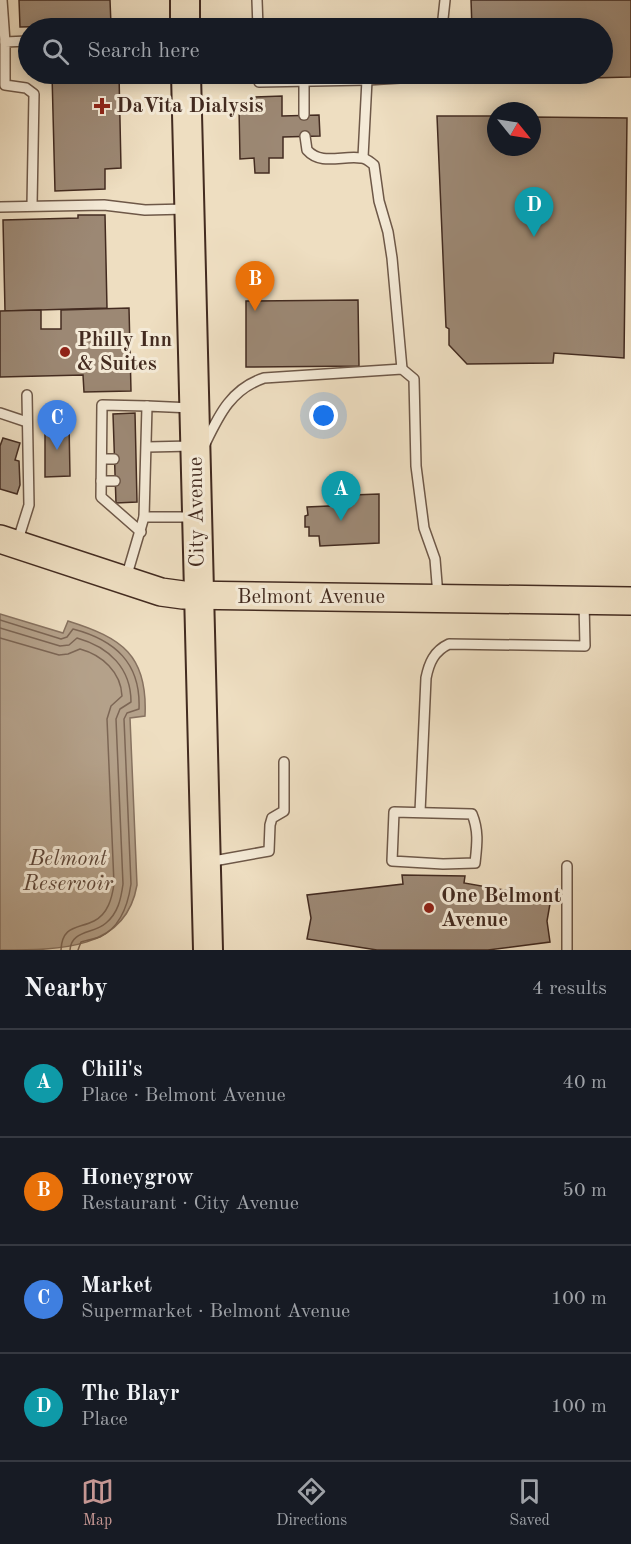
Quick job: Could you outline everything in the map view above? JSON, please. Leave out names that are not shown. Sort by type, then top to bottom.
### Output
[{"type":"highway","points":[[184,0],[185,18]]},
{"type":"highway","name":"City Avenue","points":[[186,84],[208,950]]},
{"type":"main road","name":"Belmont Avenue","points":[[8,542],[161,591],[200,596],[631,601]]},
{"type":"lane","points":[[2,0],[5,85],[26,88],[34,94],[32,205]]},
{"type":"lane","points":[[258,0],[258,18]]},
{"type":"lane","points":[[443,18],[445,0]]},
{"type":"lane","points":[[5,42],[18,41]]},
{"type":"lane","points":[[304,84],[304,115]]},
{"type":"lane","points":[[363,158],[367,84]]},
{"type":"lane","points":[[305,136],[307,150],[319,158],[363,158],[374,165],[379,201],[388,232],[396,291],[402,369]]},
{"type":"lane","points":[[0,207],[104,205],[145,210],[190,209]]},
{"type":"lane","points":[[136,458],[147,452],[196,454],[232,397],[251,382],[264,378],[402,369],[414,379],[416,466],[424,528],[437,567],[438,598]]},
{"type":"lane","points":[[8,542],[29,505],[27,395]]},
{"type":"lane","points":[[141,532],[101,497],[102,405],[195,408]]},
{"type":"lane","points":[[125,580],[144,517],[141,480],[147,452],[147,406]]},
{"type":"lane","points":[[0,412],[27,422]]},
{"type":"lane","points":[[135,436],[147,435]]},
{"type":"lane","points":[[102,436],[114,436]]},
{"type":"lane","points":[[102,459],[114,459]]},
{"type":"lane","points":[[101,481],[115,481]]},
{"type":"lane","points":[[144,517],[198,517]]},
{"type":"lane","points":[[420,812],[426,678],[429,664],[435,654],[449,644],[585,646],[584,600]]},
{"type":"lane","points":[[206,862],[269,851],[272,818],[284,812],[284,762]]},
{"type":"lane","points":[[394,812],[420,812],[472,814],[477,826],[478,840],[475,863],[392,861],[394,812]]},
{"type":"lane","points":[[567,866],[567,950]]},
{"type":"water","name":"Belmont Reservoir","points":[[0,614],[63,633],[68,621],[103,634],[128,652],[142,678],[145,716],[130,718],[137,885],[130,906],[119,923],[105,934],[67,947],[0,950]]},
{"type":"building","points":[[19,0],[110,0],[111,18],[20,18]]},
{"type":"building","points":[[471,0],[631,0],[631,77],[613,77],[613,18],[472,18]]},
{"type":"building","points":[[52,84],[119,84],[121,168],[105,169],[105,189],[55,191]]},
{"type":"building","points":[[282,96],[282,116],[319,115],[320,136],[283,137],[283,158],[269,158],[269,173],[255,173],[254,158],[240,159],[239,108],[255,108],[255,97]]},
{"type":"building","points":[[437,116],[487,116],[487,156],[541,156],[541,117],[627,118],[624,358],[554,353],[553,363],[467,364],[449,345],[449,329],[446,327]]},
{"type":"building","points":[[78,215],[105,215],[107,308],[5,311],[3,220],[78,218]]},
{"type":"building","points":[[358,300],[359,366],[246,367],[246,301]]},
{"type":"building","name":"Philly Inn & Suites","points":[[129,308],[131,391],[84,392],[83,375],[0,377],[0,311],[41,310],[41,329],[61,329],[61,310]]},
{"type":"building","points":[[135,413],[137,502],[116,503],[113,414]]},
{"type":"building","points":[[55,420],[60,420],[60,423],[69,423],[70,476],[45,477],[45,424],[55,423]]},
{"type":"building","points":[[3,438],[20,443],[15,460],[19,461],[20,485],[17,494],[0,489],[0,446]]},
{"type":"building","points":[[379,494],[379,543],[320,546],[319,536],[309,536],[309,527],[305,527],[307,507],[351,505],[352,495]]},
{"type":"building","name":"One Belmont Avenue","points":[[402,875],[465,876],[464,883],[551,898],[547,921],[550,942],[488,950],[377,950],[307,939],[311,918],[307,895],[403,884]]},
{"type":"place","name":"DaVita Dialysis","points":[[102,106]]},
{"type":"place","name":"The Blayr","points":[[534,237]]},
{"type":"place","name":"Honeygrow","points":[[255,311]]},
{"type":"place","name":"Philly Inn & Suites","points":[[65,352]]},
{"type":"place","name":"Market","points":[[57,450]]},
{"type":"place","name":"Chili's","points":[[341,521]]},
{"type":"place","name":"One Belmont Avenue","points":[[429,908]]}]
